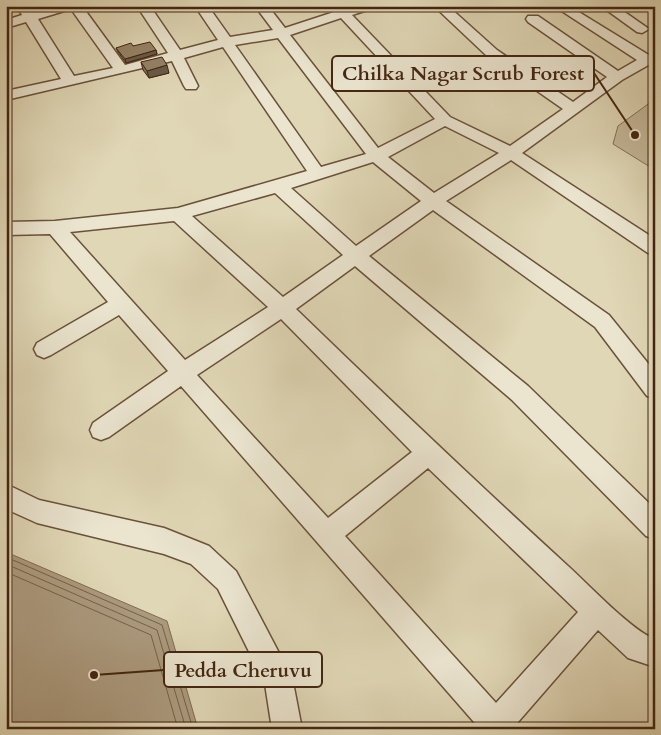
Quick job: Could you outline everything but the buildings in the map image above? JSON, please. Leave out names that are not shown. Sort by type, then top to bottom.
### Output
[{"type":"street","points":[[6,24],[26,12],[67,6]]},
{"type":"street","points":[[75,6],[122,70]]},
{"type":"street","points":[[143,6],[176,55],[191,86]]},
{"type":"street","points":[[201,6],[317,174]]},
{"type":"street","points":[[261,6],[376,156],[433,201],[602,321],[655,389]]},
{"type":"street","points":[[6,96],[122,70],[227,42],[282,33],[340,10],[366,6]]},
{"type":"street","points":[[440,6],[492,53],[572,109]]},
{"type":"street","points":[[101,430],[181,374],[282,308],[433,201],[511,153],[617,77],[647,60],[560,6]]},
{"type":"street","points":[[607,6],[642,29]]},
{"type":"street","points":[[340,10],[445,120],[511,153],[655,248]]},
{"type":"street","points":[[26,12],[70,82]]},
{"type":"street","points":[[533,19],[617,77]]},
{"type":"street","points":[[6,229],[55,227],[178,214],[376,156],[445,120]]},
{"type":"street","points":[[278,186],[356,256],[520,393],[655,527]]},
{"type":"street","points":[[178,214],[282,308],[429,453],[597,611],[638,648],[655,653]]},
{"type":"street","points":[[55,227],[181,374],[328,534],[496,725],[597,611]]},
{"type":"street","points":[[44,349],[121,304]]},
{"type":"street","points":[[328,534],[429,453]]},
{"type":"street","points":[[6,496],[38,510],[164,541],[200,555],[227,580],[279,682],[288,729]]},
{"type":"shaded area","points":[[655,99],[655,170],[613,144],[618,126]]},
{"type":"water","points":[[6,552],[167,621],[198,729],[6,729]]},
{"type":"place","name":"Chilka Nagar Scrub Forest","points":[[635,135]]},
{"type":"place","name":"Pedda Cheruvu","points":[[94,675]]}]
